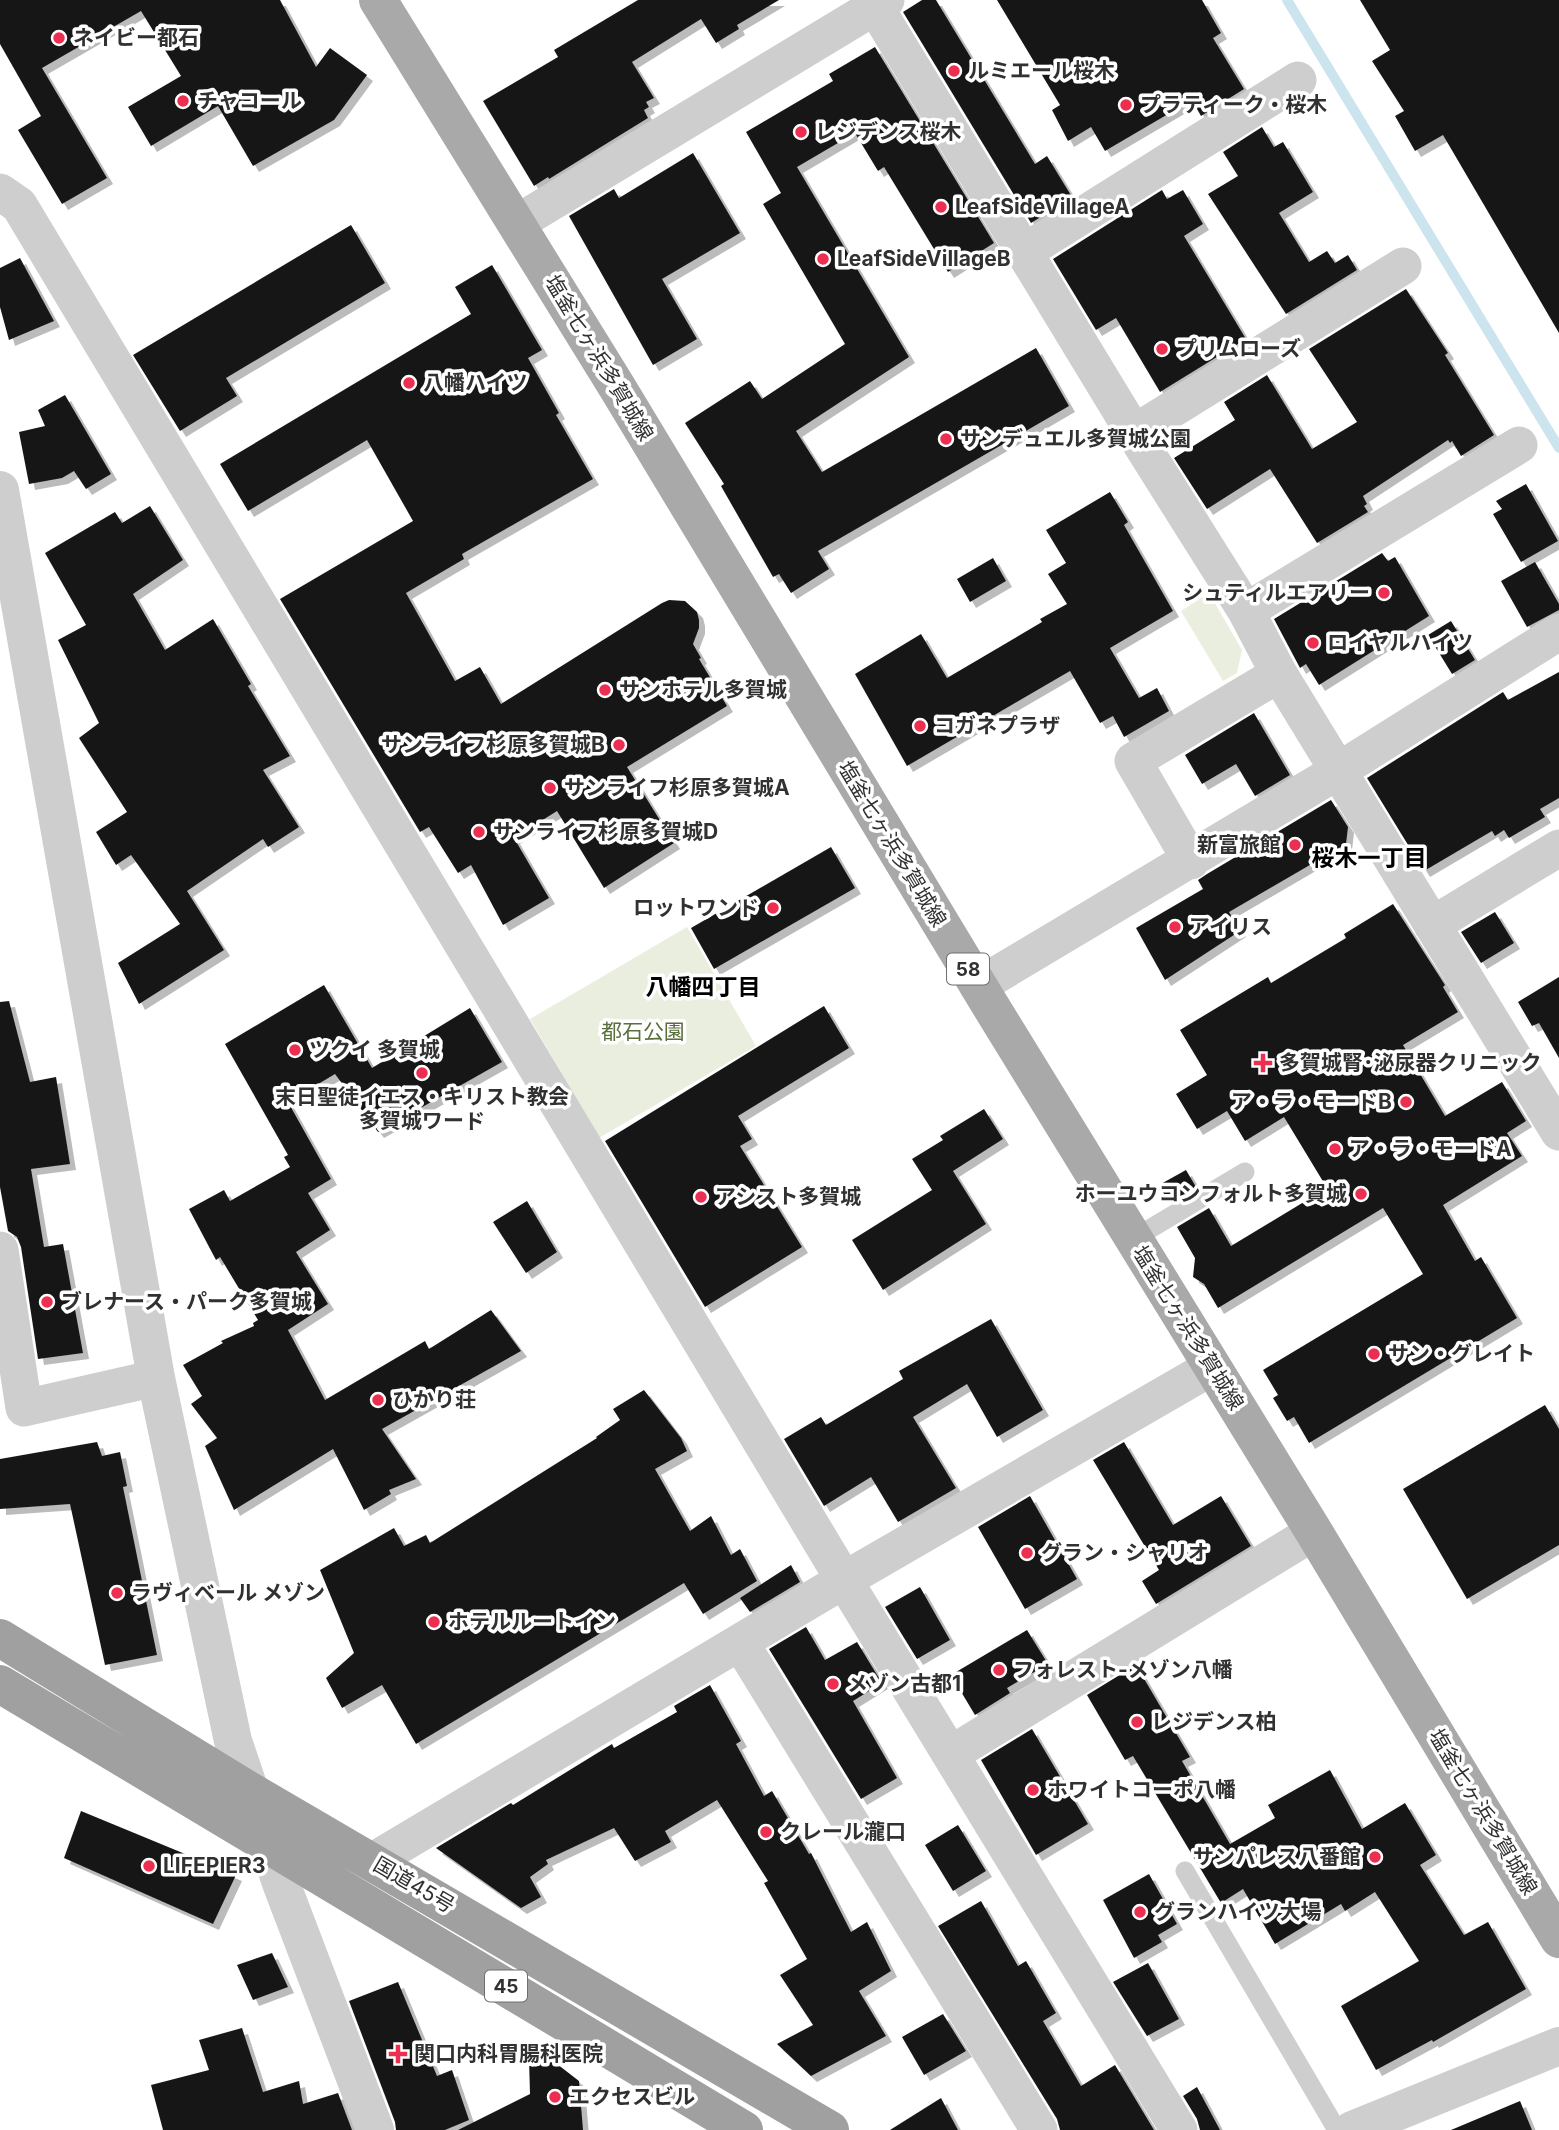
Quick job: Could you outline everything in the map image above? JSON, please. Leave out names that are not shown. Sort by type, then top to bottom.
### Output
[{"type":"highway","name":"国道45号","points":[[0,1638],[250,1791],[830,2130]]},
{"type":"highway","name":"国道45号","points":[[0,1684],[744,2130]]},
{"type":"main road","name":"塩釜七ヶ浜多賀城線","points":[[380,1],[978,986],[1314,1532],[1559,1939]]},
{"type":"street","points":[[517,223],[878,2],[1024,252],[1246,611],[1279,674],[1338,771],[1433,925],[1554,1111]]},
{"type":"street","points":[[1024,252],[1298,80]]},
{"type":"street","points":[[0,192],[19,205],[27,217],[844,1580],[1179,2130]]},
{"type":"street","points":[[1134,433],[1403,266]]},
{"type":"street","points":[[1246,611],[1519,445]]},
{"type":"street","points":[[0,490],[156,1378],[233,1741],[267,1843],[375,2130]]},
{"type":"street","points":[[978,986],[1191,861],[1559,632]]},
{"type":"street","points":[[1191,861],[1133,761],[1279,674]]},
{"type":"street","points":[[1433,925],[1559,848]]},
{"type":"street","points":[[0,1250],[24,1408],[156,1378]]},
{"type":"street","points":[[373,1861],[844,1580],[1212,1367]]},
{"type":"street","points":[[950,1754],[1314,1532]]},
{"type":"street","points":[[740,1642],[1039,2130]]},
{"type":"street","points":[[1352,2130],[1559,2046]]},
{"type":"lane","points":[[1133,1239],[1245,1172]]},
{"type":"lane","points":[[1185,1871],[1336,2130]]},
{"type":"green space","points":[[1209,593],[1242,650],[1237,673],[1223,681],[1181,611]]},
{"type":"green space","name":"都石公園","points":[[687,927],[756,1046],[599,1138],[530,1019]]},
{"type":"building","points":[[0,0],[280,0],[316,67],[330,48],[367,75],[334,120],[253,166],[218,106],[151,146],[128,107],[181,76],[141,11],[42,68],[107,178],[62,204],[18,130],[41,116],[0,44]]},
{"type":"building","points":[[638,0],[779,0],[737,25],[739,29],[716,43],[701,19],[632,62],[654,98],[646,102],[649,107],[644,110],[648,118],[534,186],[483,101],[558,57],[554,50]]},
{"type":"building","points":[[922,0],[936,0],[1035,164],[1047,156],[1072,197],[1031,223],[903,12]]},
{"type":"building","points":[[997,0],[1202,0],[1221,33],[1213,38],[1244,89],[1201,116],[1192,100],[1105,151],[1091,127],[1068,141],[1052,110],[1060,105]]},
{"type":"building","points":[[1360,0],[1559,0],[1559,333],[1443,135],[1415,151],[1395,116],[1404,111],[1372,61],[1390,50]]},
{"type":"building","points":[[875,47],[994,243],[948,272],[884,167],[878,171],[855,133],[797,167],[909,357],[796,431],[822,472],[1036,348],[1069,406],[818,551],[829,569],[791,593],[779,574],[773,577],[721,486],[724,484],[685,423],[750,381],[762,399],[845,344],[763,204],[781,193],[746,132],[833,81],[829,74]]},
{"type":"building","points":[[1262,127],[1274,147],[1283,142],[1313,192],[1279,213],[1309,262],[1327,251],[1335,263],[1348,255],[1357,270],[1286,314],[1208,194],[1238,176],[1223,152]]},
{"type":"building","points":[[693,153],[740,233],[662,279],[697,339],[653,365],[569,216],[614,189],[619,198]]},
{"type":"building","points":[[1162,190],[1167,199],[1183,190],[1203,224],[1184,236],[1246,339],[1160,392],[1116,318],[1096,330],[1053,259]]},
{"type":"building","points":[[351,225],[385,283],[226,378],[237,396],[180,431],[133,355]]},
{"type":"building","points":[[20,258],[54,321],[9,340],[0,307],[0,268]]},
{"type":"building","points":[[492,265],[542,350],[528,358],[559,413],[556,415],[593,479],[462,554],[464,559],[406,593],[455,681],[480,667],[501,704],[662,603],[669,600],[685,601],[697,612],[699,620],[693,644],[701,658],[699,659],[727,706],[627,767],[674,843],[604,888],[557,811],[514,838],[549,898],[503,925],[471,865],[458,873],[429,827],[420,832],[280,599],[413,521],[367,440],[248,511],[220,464],[471,314],[455,287]]},
{"type":"building","points":[[1406,289],[1448,353],[1445,355],[1494,435],[1461,456],[1452,441],[1450,443],[1448,440],[1363,496],[1368,512],[1317,543],[1270,469],[1207,509],[1174,458],[1235,420],[1224,402],[1267,375],[1312,449],[1357,422],[1309,349]]},
{"type":"building","points":[[65,395],[111,474],[86,489],[74,471],[62,478],[29,484],[19,432],[45,426],[38,410]]},
{"type":"building","points":[[1526,484],[1558,541],[1521,562],[1493,514],[1502,509],[1496,501]]},
{"type":"building","points":[[1110,492],[1128,522],[1124,525],[1173,611],[1110,648],[1139,698],[1157,688],[1169,711],[1124,737],[1113,716],[1100,723],[1070,671],[907,766],[855,674],[921,634],[947,678],[1042,622],[1040,619],[1067,604],[1048,574],[1066,563],[1046,530]]},
{"type":"building","points":[[150,506],[183,560],[133,594],[165,650],[213,619],[251,684],[248,686],[290,756],[263,770],[299,827],[268,847],[263,839],[187,891],[224,950],[139,1004],[118,963],[180,924],[131,855],[116,865],[96,832],[127,812],[79,738],[99,723],[58,640],[86,625],[45,553],[115,512],[122,523]]},
{"type":"building","points":[[1382,553],[1388,561],[1395,557],[1429,616],[1319,685],[1306,664],[1300,668],[1274,619]]},
{"type":"building","points":[[993,558],[1006,581],[970,602],[957,579]]},
{"type":"building","points":[[1535,562],[1559,604],[1559,610],[1527,627],[1501,581]]},
{"type":"building","points":[[1451,621],[1475,660],[1452,674],[1428,635]]},
{"type":"building","points":[[1559,672],[1559,798],[1540,809],[1545,817],[1509,838],[1504,830],[1495,836],[1492,831],[1424,871],[1367,778],[1503,692],[1508,700]]},
{"type":"building","points":[[1254,713],[1290,775],[1255,796],[1236,764],[1202,784],[1185,755]]},
{"type":"building","points":[[1331,800],[1348,827],[1346,844],[1229,912],[1240,931],[1165,980],[1136,928],[1203,889],[1198,880],[1207,874]]},
{"type":"building","name":"ロットワンド","points":[[831,847],[855,888],[714,969],[691,928]]},
{"type":"building","points":[[1393,904],[1445,985],[1443,987],[1458,1012],[1403,1045],[1445,1116],[1502,1082],[1526,1121],[1507,1133],[1522,1156],[1443,1205],[1475,1261],[1481,1257],[1517,1318],[1309,1443],[1294,1417],[1287,1421],[1273,1398],[1278,1395],[1263,1370],[1423,1274],[1383,1208],[1218,1308],[1204,1284],[1193,1277],[1195,1258],[1177,1227],[1209,1208],[1231,1246],[1327,1188],[1284,1117],[1245,1141],[1227,1111],[1197,1129],[1176,1094],[1207,1075],[1180,1030],[1268,977],[1271,983],[1346,938],[1344,934]]},
{"type":"building","points":[[1495,912],[1514,943],[1481,963],[1461,932]]},
{"type":"building","points":[[1559,977],[1559,1058],[1539,1023],[1532,1026],[1518,1002]]},
{"type":"building","points":[[324,985],[372,1068],[470,1008],[502,1062],[378,1132],[335,1074],[288,1102],[331,1179],[308,1193],[330,1230],[296,1252],[328,1304],[288,1330],[325,1400],[425,1341],[429,1349],[491,1310],[521,1351],[382,1429],[416,1479],[389,1490],[391,1494],[364,1510],[333,1449],[234,1510],[205,1446],[217,1438],[191,1404],[202,1396],[183,1365],[223,1343],[221,1341],[254,1326],[253,1323],[258,1320],[220,1257],[216,1260],[189,1209],[224,1190],[230,1201],[290,1167],[284,1157],[288,1155],[225,1044]]},
{"type":"building","points":[[9,1001],[30,1082],[56,1077],[70,1164],[31,1169],[44,1247],[63,1244],[83,1353],[38,1359],[21,1247],[17,1237],[8,1231],[0,1187],[0,1002]]},
{"type":"building","name":"アシスト多賀城","points":[[824,1006],[849,1048],[738,1116],[752,1139],[740,1146],[802,1247],[705,1307],[605,1141]]},
{"type":"building","points":[[984,1109],[1003,1139],[953,1171],[986,1224],[883,1290],[852,1240],[932,1190],[912,1159],[943,1140],[940,1136]]},
{"type":"building","points":[[1186,1170],[1196,1187],[1169,1203],[1159,1185]]},
{"type":"building","points":[[527,1201],[557,1252],[526,1273],[493,1222]]},
{"type":"building","points":[[991,1319],[1043,1410],[997,1437],[967,1384],[913,1417],[956,1488],[898,1522],[871,1477],[824,1506],[784,1439],[821,1417],[826,1425],[903,1379],[899,1371]]},
{"type":"building","points":[[644,1390],[681,1438],[687,1451],[655,1469],[690,1531],[711,1516],[731,1555],[740,1549],[757,1581],[703,1614],[684,1583],[416,1744],[382,1685],[342,1708],[326,1678],[354,1653],[320,1570],[394,1528],[404,1546],[426,1535],[430,1543],[597,1438],[620,1420],[613,1409]]},
{"type":"building","points":[[1545,1405],[1559,1429],[1559,1545],[1467,1599],[1403,1489]]},
{"type":"building","points":[[97,1442],[102,1456],[120,1452],[127,1486],[123,1487],[157,1655],[105,1665],[70,1504],[0,1509],[0,1459]]},
{"type":"building","points":[[1124,1442],[1173,1525],[1221,1496],[1251,1546],[1156,1604],[1142,1581],[1159,1570],[1093,1460]]},
{"type":"building","name":"グラン・シャリオ","points":[[1030,1496],[1077,1579],[1025,1609],[978,1527]]},
{"type":"building","points":[[791,1565],[800,1582],[750,1612],[740,1598]]},
{"type":"building","points":[[920,1587],[950,1640],[917,1659],[885,1607]]},
{"type":"building","points":[[806,1627],[825,1660],[857,1642],[882,1683],[853,1701],[897,1778],[861,1799],[769,1649]]},
{"type":"building","name":"フォレスト-メゾン八幡","points":[[1027,1630],[1048,1664],[1007,1688],[1010,1693],[975,1715],[951,1675]]},
{"type":"building","points":[[1136,1665],[1190,1757],[1182,1761],[1230,1844],[1275,1818],[1268,1805],[1330,1770],[1362,1829],[1405,1803],[1436,1855],[1420,1865],[1464,1935],[1488,1922],[1526,1989],[1433,2042],[1432,2040],[1376,2070],[1341,2006],[1419,1961],[1375,1892],[1345,1911],[1341,1904],[1275,1944],[1243,1889],[1221,1903],[1133,1756],[1125,1760],[1087,1695]]},
{"type":"building","points":[[710,1685],[741,1741],[736,1744],[764,1796],[772,1791],[809,1854],[811,1853],[851,1932],[867,1922],[891,1971],[859,1991],[886,2036],[811,2076],[777,2044],[813,2025],[780,1975],[807,1959],[764,1883],[768,1881],[717,1800],[665,1831],[671,1842],[635,1861],[614,1828],[546,1860],[548,1864],[530,1877],[541,1897],[521,1908],[436,1848],[511,1803],[513,1805],[612,1744],[614,1748],[677,1712],[674,1706]]},
{"type":"building","name":"ホワイトコーポ八幡","points":[[1032,1729],[1088,1824],[1036,1855],[981,1760]]},
{"type":"building","name":"LIFEPIER3","points":[[81,1811],[236,1875],[213,1924],[64,1858]]},
{"type":"building","points":[[958,1825],[986,1871],[953,1891],[925,1845]]},
{"type":"building","name":"グランハイツ大場","points":[[1149,1874],[1177,1924],[1158,1935],[1162,1942],[1134,1958],[1103,1900]]},
{"type":"building","points":[[981,1901],[1018,1966],[1026,1961],[1056,2013],[1043,2021],[1081,2086],[1115,2065],[1154,2130],[1060,2130],[1057,2119],[938,1926]]},
{"type":"building","points":[[272,1953],[288,1987],[253,2000],[237,1965]]},
{"type":"building","points":[[1148,1963],[1179,2019],[1147,2036],[1113,1982]]},
{"type":"building","points":[[398,1982],[437,2076],[452,2070],[469,2120],[445,2130],[396,2130],[349,2001]]},
{"type":"building","points":[[943,2014],[966,2051],[924,2075],[902,2037]]},
{"type":"building","points":[[242,2028],[263,2092],[299,2081],[303,2104],[338,2093],[352,2130],[163,2130],[151,2085],[209,2070],[199,2040]]},
{"type":"building","name":"エクセスビル","points":[[548,2057],[579,2081],[583,2130],[458,2130],[530,2094],[529,2059]]},
{"type":"building","points":[[1197,2087],[1220,2130],[1200,2130],[1197,2119],[1183,2096]]},
{"type":"building","points":[[941,2098],[958,2130],[890,2130]]},
{"type":"building","points":[[1520,2101],[1532,2130],[1451,2130]]},
{"type":"waterway","points":[[1287,0],[1559,448]]},
{"type":"place","name":"ネイビー都石","points":[[59,38]]},
{"type":"place","name":"ルミエール桜木","points":[[954,71]]},
{"type":"place","name":"チャコール","points":[[183,101]]},
{"type":"place","name":"プラティーク・桜木","points":[[1126,105]]},
{"type":"place","name":"レジデンス桜木","points":[[801,132]]},
{"type":"place","name":"LeafSideVillageA","points":[[941,207]]},
{"type":"place","name":"LeafSideVillageB","points":[[823,259]]},
{"type":"place","name":"プリムローズ","points":[[1162,349]]},
{"type":"place","name":"八幡ハイツ","points":[[409,383]]},
{"type":"place","name":"サンデュエル多賀城公園","points":[[946,439]]},
{"type":"place","name":"シュティルエアリー","points":[[1384,593]]},
{"type":"place","name":"ロイヤルハイツ","points":[[1313,643]]},
{"type":"place","name":"サンホテル多賀城","points":[[605,690]]},
{"type":"place","name":"コガネプラザ","points":[[920,726]]},
{"type":"place","name":"サンライフ杉原多賀城B","points":[[619,745]]},
{"type":"place","name":"サンライフ杉原多賀城A","points":[[550,788]]},
{"type":"place","name":"サンライフ杉原多賀城D","points":[[479,832]]},
{"type":"place","name":"新富旅館","points":[[1295,845]]},
{"type":"place","name":"ロットワンド","points":[[773,908]]},
{"type":"place","name":"アイリス","points":[[1175,927]]},
{"type":"place","name":"ツクイ 多賀城","points":[[295,1050]]},
{"type":"place","name":"多賀城腎･泌尿器クリニック","points":[[1263,1063]]},
{"type":"place","name":"末日聖徒イエス・キリスト教会 多賀城ワード","points":[[422,1073]]},
{"type":"place","name":"ア・ラ・モードB","points":[[1406,1102]]},
{"type":"place","name":"ア・ラ・モードA","points":[[1335,1149]]},
{"type":"place","name":"ホーユウコンフォルト多賀城","points":[[1361,1194]]},
{"type":"place","name":"アシスト多賀城","points":[[701,1197]]},
{"type":"place","name":"ブレナース・パーク多賀城","points":[[47,1302]]},
{"type":"place","name":"サン・グレイト","points":[[1374,1354]]},
{"type":"place","name":"ひかり荘","points":[[378,1400]]},
{"type":"place","name":"グラン・シャリオ","points":[[1027,1553]]},
{"type":"place","name":"ラヴィベール メゾン","points":[[117,1593]]},
{"type":"place","name":"ホテルルートイン","points":[[434,1622]]},
{"type":"place","name":"フォレスト-メゾン八幡","points":[[999,1670]]},
{"type":"place","name":"メゾン古都1","points":[[833,1684]]},
{"type":"place","name":"レジデンス柏","points":[[1137,1722]]},
{"type":"place","name":"ホワイトコーポ八幡","points":[[1033,1790]]},
{"type":"place","name":"クレール瀧口","points":[[766,1832]]},
{"type":"place","name":"サンパレス八番館","points":[[1375,1857]]},
{"type":"place","name":"LIFEPIER3","points":[[149,1866]]},
{"type":"place","name":"グランハイツ大場","points":[[1140,1912]]},
{"type":"place","name":"関口内科胃腸科医院","points":[[398,2054]]},
{"type":"place","name":"エクセスビル","points":[[555,2097]]},
{"type":"district","name":"桜木一丁目","points":[[1369,858]]},
{"type":"district","name":"八幡四丁目","points":[[703,987]]}]
